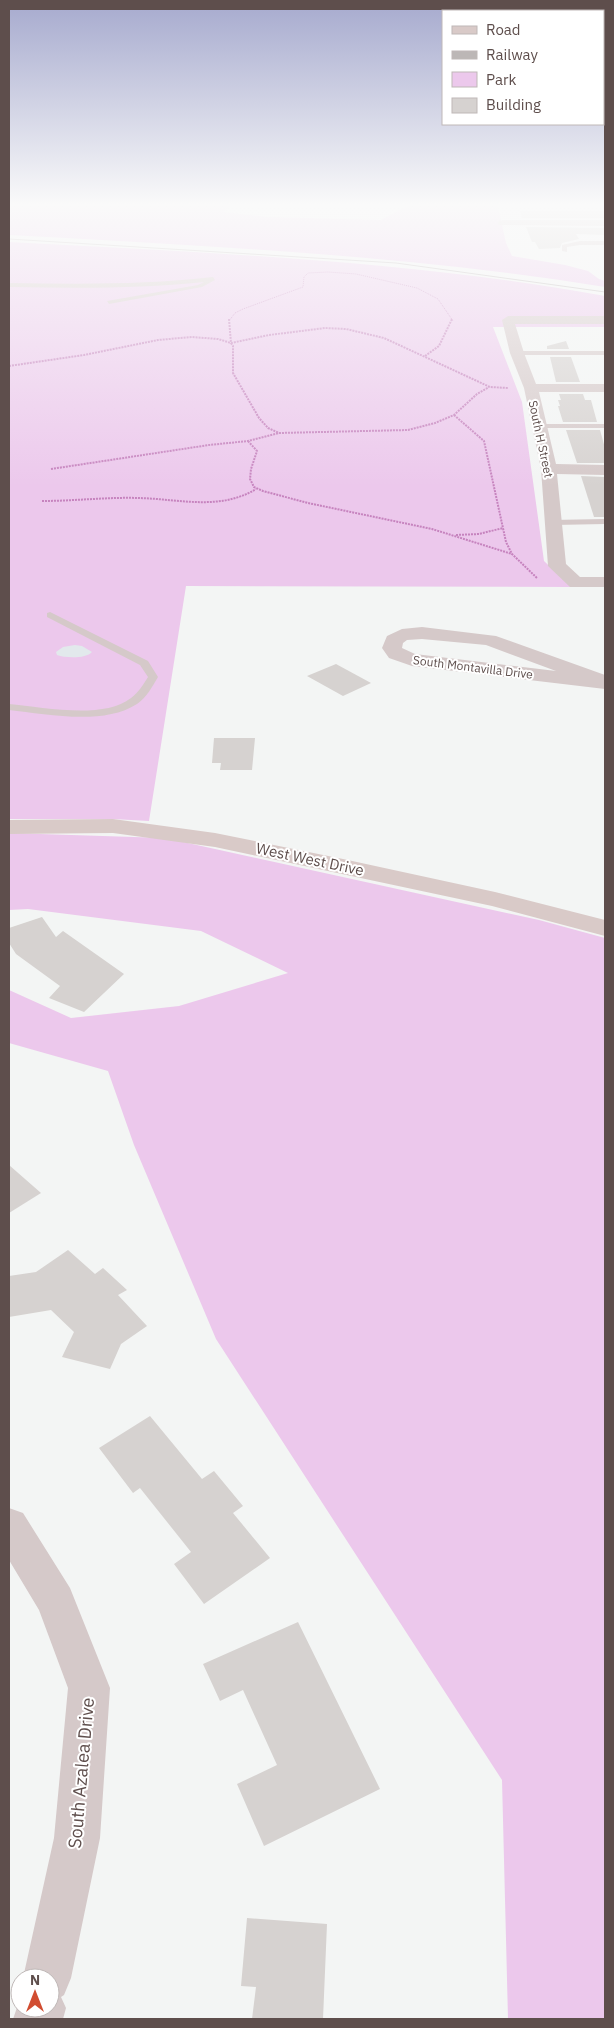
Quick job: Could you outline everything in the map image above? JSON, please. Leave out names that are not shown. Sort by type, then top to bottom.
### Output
[{"type":"street","name":"South H Street","points":[[576,583],[557,566],[549,470],[531,388],[517,353],[508,320],[605,320]]},
{"type":"street","points":[[531,388],[605,388]]},
{"type":"street","points":[[549,470],[605,470]]},
{"type":"street","points":[[576,583],[605,582]]},
{"type":"street","name":"South Montavilla Drive","points":[[422,633],[488,640],[605,682],[412,660],[396,654],[392,648],[394,640],[402,635],[422,633]]},
{"type":"street","name":"West West Drive","points":[[9,827],[113,826],[214,840],[495,899],[605,928]]},
{"type":"street","name":"South Azalea Drive","points":[[9,1525],[56,1601],[88,1688],[77,1838],[49,1968]]},
{"type":"lane","points":[[109,302],[134,298]]},
{"type":"lane","points":[[517,353],[605,353]]},
{"type":"lane","points":[[539,426],[605,426]]},
{"type":"lane","points":[[554,522],[605,522]]},
{"type":"lane","points":[[9,707],[88,715],[115,710],[133,701],[145,691],[152,676],[144,663],[50,615]]},
{"type":"path","points":[[280,298],[232,315],[229,319],[233,346],[233,373],[259,418],[268,428],[280,433]]},
{"type":"path","points":[[425,356],[439,346],[454,321],[445,312],[437,298]]},
{"type":"path","points":[[9,366],[84,355],[158,340],[192,337],[231,342],[301,330],[346,329],[384,338],[490,387],[531,388]]},
{"type":"path","points":[[51,469],[209,445],[248,441],[280,433],[408,430],[435,423],[454,415],[477,394],[490,387]]},
{"type":"path","points":[[454,415],[484,441],[503,528],[512,554],[534,577],[576,583]]},
{"type":"path","points":[[248,441],[257,451],[250,475],[251,482],[256,489],[453,535],[512,554]]},
{"type":"path","points":[[42,501],[140,498],[220,501],[246,497],[256,489]]},
{"type":"path","points":[[453,535],[478,534],[503,528]]},
{"type":"green space","points":[[9,298],[605,298],[605,327],[493,327],[522,402],[544,561],[571,587],[186,586],[149,821],[9,819]]},
{"type":"green space","points":[[9,833],[165,838],[539,920],[605,938],[605,2019],[508,2019],[502,1780],[216,1339],[134,1145],[108,1071],[9,1043],[9,990],[71,1018],[179,1006],[288,973],[201,931],[28,909],[9,910]]},
{"type":"sand","points":[[82,646],[92,652],[80,657],[57,655],[56,652],[63,647]]},
{"type":"building","points":[[566,341],[569,349],[547,349],[547,346]]},
{"type":"building","points":[[550,357],[571,357],[580,382],[556,382]]},
{"type":"building","points":[[559,394],[583,394],[585,400],[591,400],[597,422],[563,422],[558,406],[560,406],[558,400],[561,400]]},
{"type":"building","points":[[566,430],[600,430],[605,448],[605,463],[577,463]]},
{"type":"building","points":[[581,476],[605,477],[605,517],[594,517]]},
{"type":"building","points":[[336,664],[371,683],[343,696],[307,676]]},
{"type":"building","points":[[214,738],[255,738],[252,770],[220,770],[221,763],[212,763]]},
{"type":"building","points":[[42,917],[56,937],[63,931],[124,974],[84,1012],[49,998],[60,986],[16,954],[9,943],[9,928]]},
{"type":"building","points":[[9,1165],[41,1193],[9,1213]]},
{"type":"building","points":[[68,1250],[95,1274],[103,1268],[127,1290],[118,1295],[147,1326],[121,1344],[110,1369],[62,1357],[74,1332],[51,1310],[9,1317],[9,1276],[36,1272]]},
{"type":"building","points":[[150,1416],[202,1479],[214,1471],[243,1506],[233,1513],[270,1558],[204,1604],[174,1564],[191,1552],[140,1488],[133,1493],[99,1448]]},
{"type":"building","points":[[298,1622],[380,1789],[264,1846],[237,1784],[277,1765],[243,1690],[220,1701],[203,1664]]},
{"type":"building","points":[[247,1918],[327,1924],[323,2019],[252,2019],[256,1987],[241,1986]]}]
